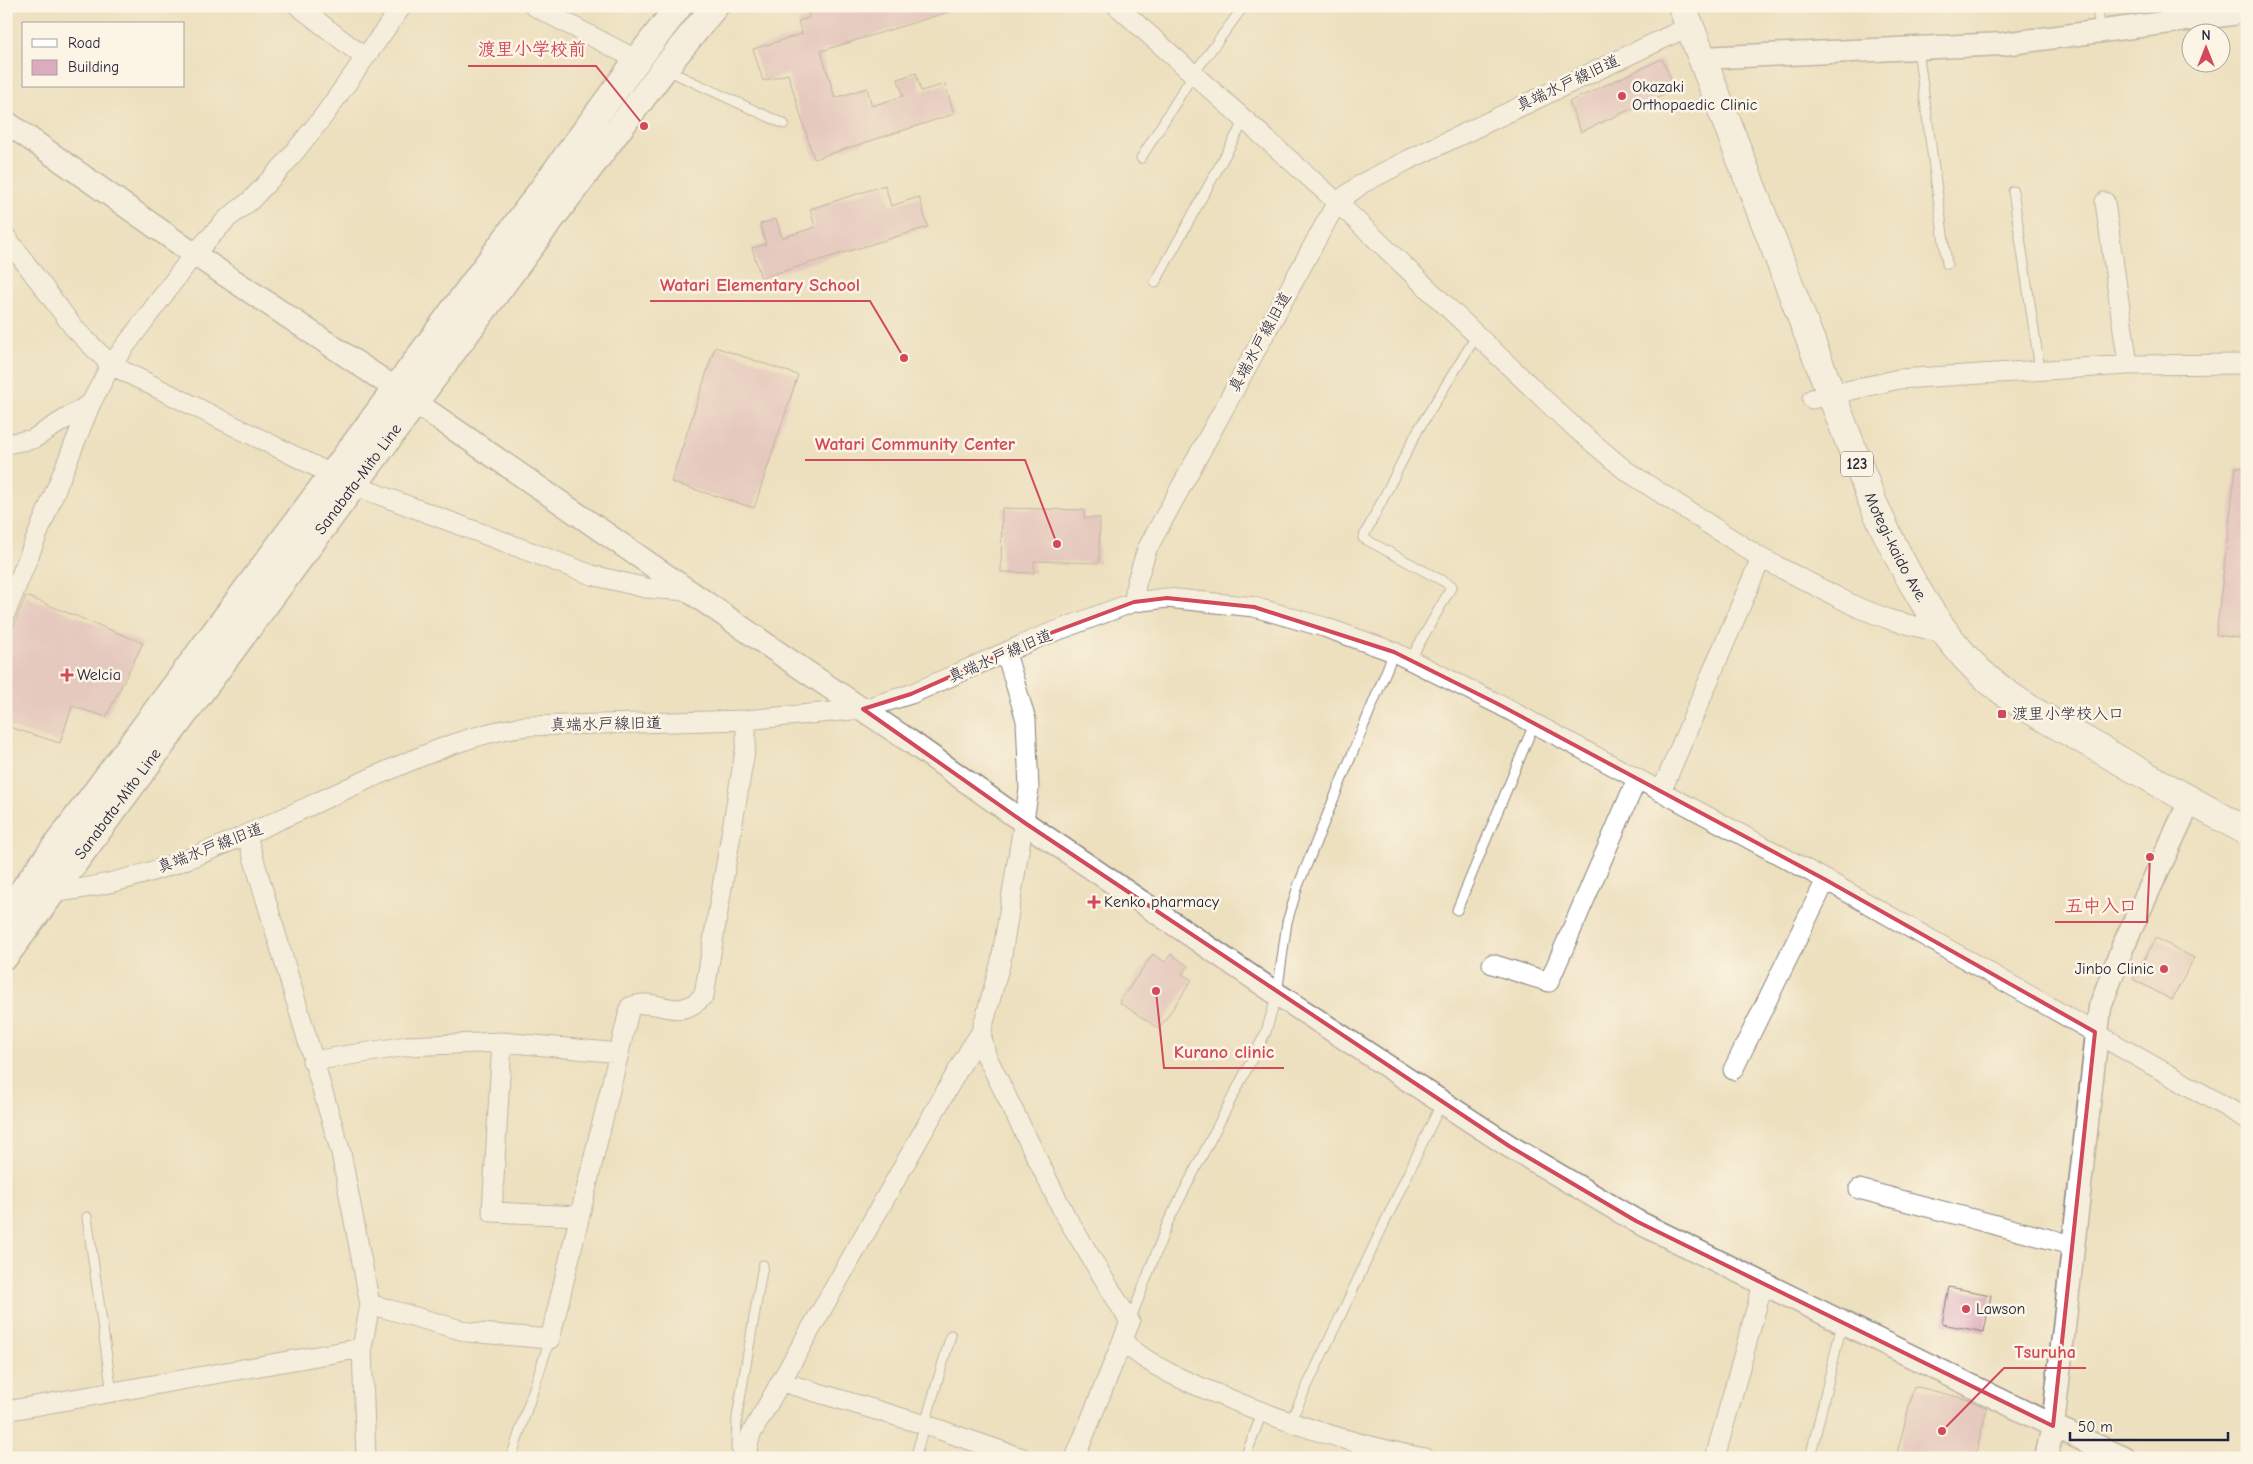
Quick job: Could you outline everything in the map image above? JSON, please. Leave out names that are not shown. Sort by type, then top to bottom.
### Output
[{"type":"highway","name":"Motegi-kaido Ave.","points":[[1686,16],[1821,396],[1898,559],[1919,596],[1946,634],[1968,660],[1993,683],[2021,703],[2247,832]]},
{"type":"main road","name":"Sanabata-Mito Line","points":[[406,396],[637,60],[679,6]]},
{"type":"main road","name":"Sanabata-Mito Line","points":[[11,901],[343,479],[406,396],[715,6]]},
{"type":"main road","name":"Sanabata-Mito Line","points":[[6,955],[53,892],[343,479]]},
{"type":"street","points":[[298,6],[364,57]]},
{"type":"street","points":[[6,612],[91,403],[111,365],[194,254],[228,218],[250,201],[284,165],[322,118],[402,6]]},
{"type":"street","points":[[534,6],[637,60]]},
{"type":"street","points":[[1117,6],[1337,202],[1567,421],[1625,470],[1761,558],[1858,608],[1891,620],[1946,634]]},
{"type":"street","points":[[1702,58],[2003,44],[2247,12]]},
{"type":"street","name":"真端水戸線旧道","points":[[11,901],[53,892],[105,886],[127,880],[247,836],[425,754],[470,737],[500,729],[527,726],[746,720],[863,709],[911,694],[1040,637],[1134,602],[1136,584],[1147,549],[1337,202],[1363,183],[1686,16]]},
{"type":"street","points":[[6,122],[194,254],[406,396],[863,709],[1024,823],[1277,994],[1509,1146],[1636,1221],[2053,1426],[2124,1458]]},
{"type":"street","points":[[2105,202],[2128,365]]},
{"type":"street","points":[[6,237],[74,328],[111,365],[343,479],[592,575],[646,588],[689,591]]},
{"type":"street","points":[[1821,396],[1899,378],[2128,365],[2247,364]]},
{"type":"street","points":[[6,444],[33,439],[91,403]]},
{"type":"street","points":[[1661,792],[1761,558]]},
{"type":"street","points":[[1134,602],[1167,598],[1254,606],[1324,627],[1402,656],[1534,724],[1826,880],[2247,1119]]},
{"type":"street","points":[[744,1458],[750,1434],[782,1382],[970,1048],[981,1033],[1001,961],[1029,789],[1026,720],[1006,653]]},
{"type":"street","points":[[370,1304],[468,1332],[550,1339],[630,1007],[641,1003],[677,1010],[694,1006],[704,996],[746,745],[746,720]]},
{"type":"street","points":[[1492,964],[1549,982],[1637,779]]},
{"type":"street","points":[[2046,1458],[2053,1426],[2095,1032],[2100,1007],[2114,967],[2190,801]]},
{"type":"street","points":[[247,836],[312,1061],[341,1153],[370,1304],[362,1348],[366,1458]]},
{"type":"street","points":[[1733,1070],[1826,880]]},
{"type":"street","points":[[981,1033],[986,1055],[1064,1213],[1130,1322],[1075,1458]]},
{"type":"street","points":[[312,1061],[407,1046],[502,1042],[619,1053]]},
{"type":"street","points":[[502,1042],[492,1212],[580,1216]]},
{"type":"street","points":[[1859,1189],[2072,1245]]},
{"type":"street","points":[[1715,1458],[1763,1284]]},
{"type":"street","points":[[1122,1342],[1140,1358],[1163,1372],[1262,1413],[1388,1454],[1425,1458]]},
{"type":"street","points":[[6,1410],[112,1394],[362,1348]]},
{"type":"street","points":[[782,1382],[926,1425],[1022,1458]]},
{"type":"lane","points":[[1141,158],[1194,73],[1244,6]]},
{"type":"lane","points":[[2097,6],[2100,32]]},
{"type":"lane","points":[[1918,49],[1947,264]]},
{"type":"lane","points":[[664,69],[784,124]]},
{"type":"lane","points":[[1155,283],[1244,121]]},
{"type":"lane","points":[[2014,191],[2040,370]]},
{"type":"lane","points":[[1130,1322],[1168,1222],[1266,1032],[1277,994],[1287,922],[1298,886],[1402,656],[1452,586],[1363,538],[1418,430],[1477,335]]},
{"type":"lane","points":[[1457,910],[1534,724]]},
{"type":"lane","points":[[1290,1422],[1442,1102]]},
{"type":"lane","points":[[87,1217],[112,1394]]},
{"type":"lane","points":[[744,1458],[736,1449],[737,1416],[764,1265]]},
{"type":"lane","points":[[1810,1458],[1842,1323]]},
{"type":"lane","points":[[915,1458],[951,1335]]},
{"type":"lane","points":[[510,1458],[550,1339]]},
{"type":"lane","points":[[1245,1458],[1262,1413]]},
{"type":"highlighted area","points":[[1167,598],[1254,607],[1394,652],[1498,704],[1826,880],[2095,1032],[2053,1426],[1636,1221],[1509,1146],[1025,823],[863,709],[911,694],[1040,637],[1134,602]]},
{"type":"building","points":[[806,6],[835,6],[837,11],[853,6],[954,6],[955,10],[821,51],[835,98],[867,88],[872,106],[903,96],[898,79],[916,73],[921,91],[945,84],[954,114],[814,159],[788,74],[763,81],[753,49],[802,34],[798,21],[809,18]]},
{"type":"building","name":"Okazaki Orthopaedic Clinic","points":[[1662,59],[1675,89],[1581,132],[1569,102]]},
{"type":"building","points":[[885,185],[891,206],[919,197],[928,227],[761,278],[752,248],[766,244],[760,224],[776,219],[782,238],[815,227],[810,209]]},
{"type":"building","points":[[715,347],[798,375],[754,508],[671,482]]},
{"type":"building","points":[[2236,467],[2247,468],[2247,639],[2216,635]]},
{"type":"building","points":[[1002,508],[1084,510],[1084,518],[1100,518],[1099,563],[1034,561],[1034,573],[1001,572]]},
{"type":"building","name":"Welcia","points":[[26,596],[143,643],[106,717],[72,706],[60,743],[6,726],[6,643]]},
{"type":"building","name":"Jinbo Clinic","points":[[2156,938],[2194,958],[2172,1000],[2133,979]]},
{"type":"building","points":[[1153,954],[1165,962],[1171,954],[1188,966],[1182,974],[1192,980],[1159,1029],[1119,1002]]},
{"type":"building","name":"Lawson","points":[[1949,1287],[1991,1295],[1984,1332],[1942,1324]]},
{"type":"building","points":[[1914,1386],[1970,1400],[1987,1408],[1975,1458],[1896,1458]]},
{"type":"place","name":"Okazaki Orthopaedic Clinic","points":[[1622,96]]},
{"type":"place","name":"渡里小学校前","points":[[644,126]]},
{"type":"place","name":"Watari Elementary School","points":[[904,358]]},
{"type":"place","name":"Watari Community Center","points":[[1057,544]]},
{"type":"place","name":"Welcia","points":[[67,675]]},
{"type":"place","name":"渡里小学校入口","points":[[2002,714]]},
{"type":"place","name":"五中入口","points":[[2150,857]]},
{"type":"place","name":"Kenko pharmacy","points":[[1094,902]]},
{"type":"place","name":"Jinbo Clinic","points":[[2164,969]]},
{"type":"place","name":"Kurano clinic","points":[[1156,991]]},
{"type":"place","name":"Lawson","points":[[1966,1309]]},
{"type":"place","name":"Tsuruha","points":[[1942,1431]]}]
